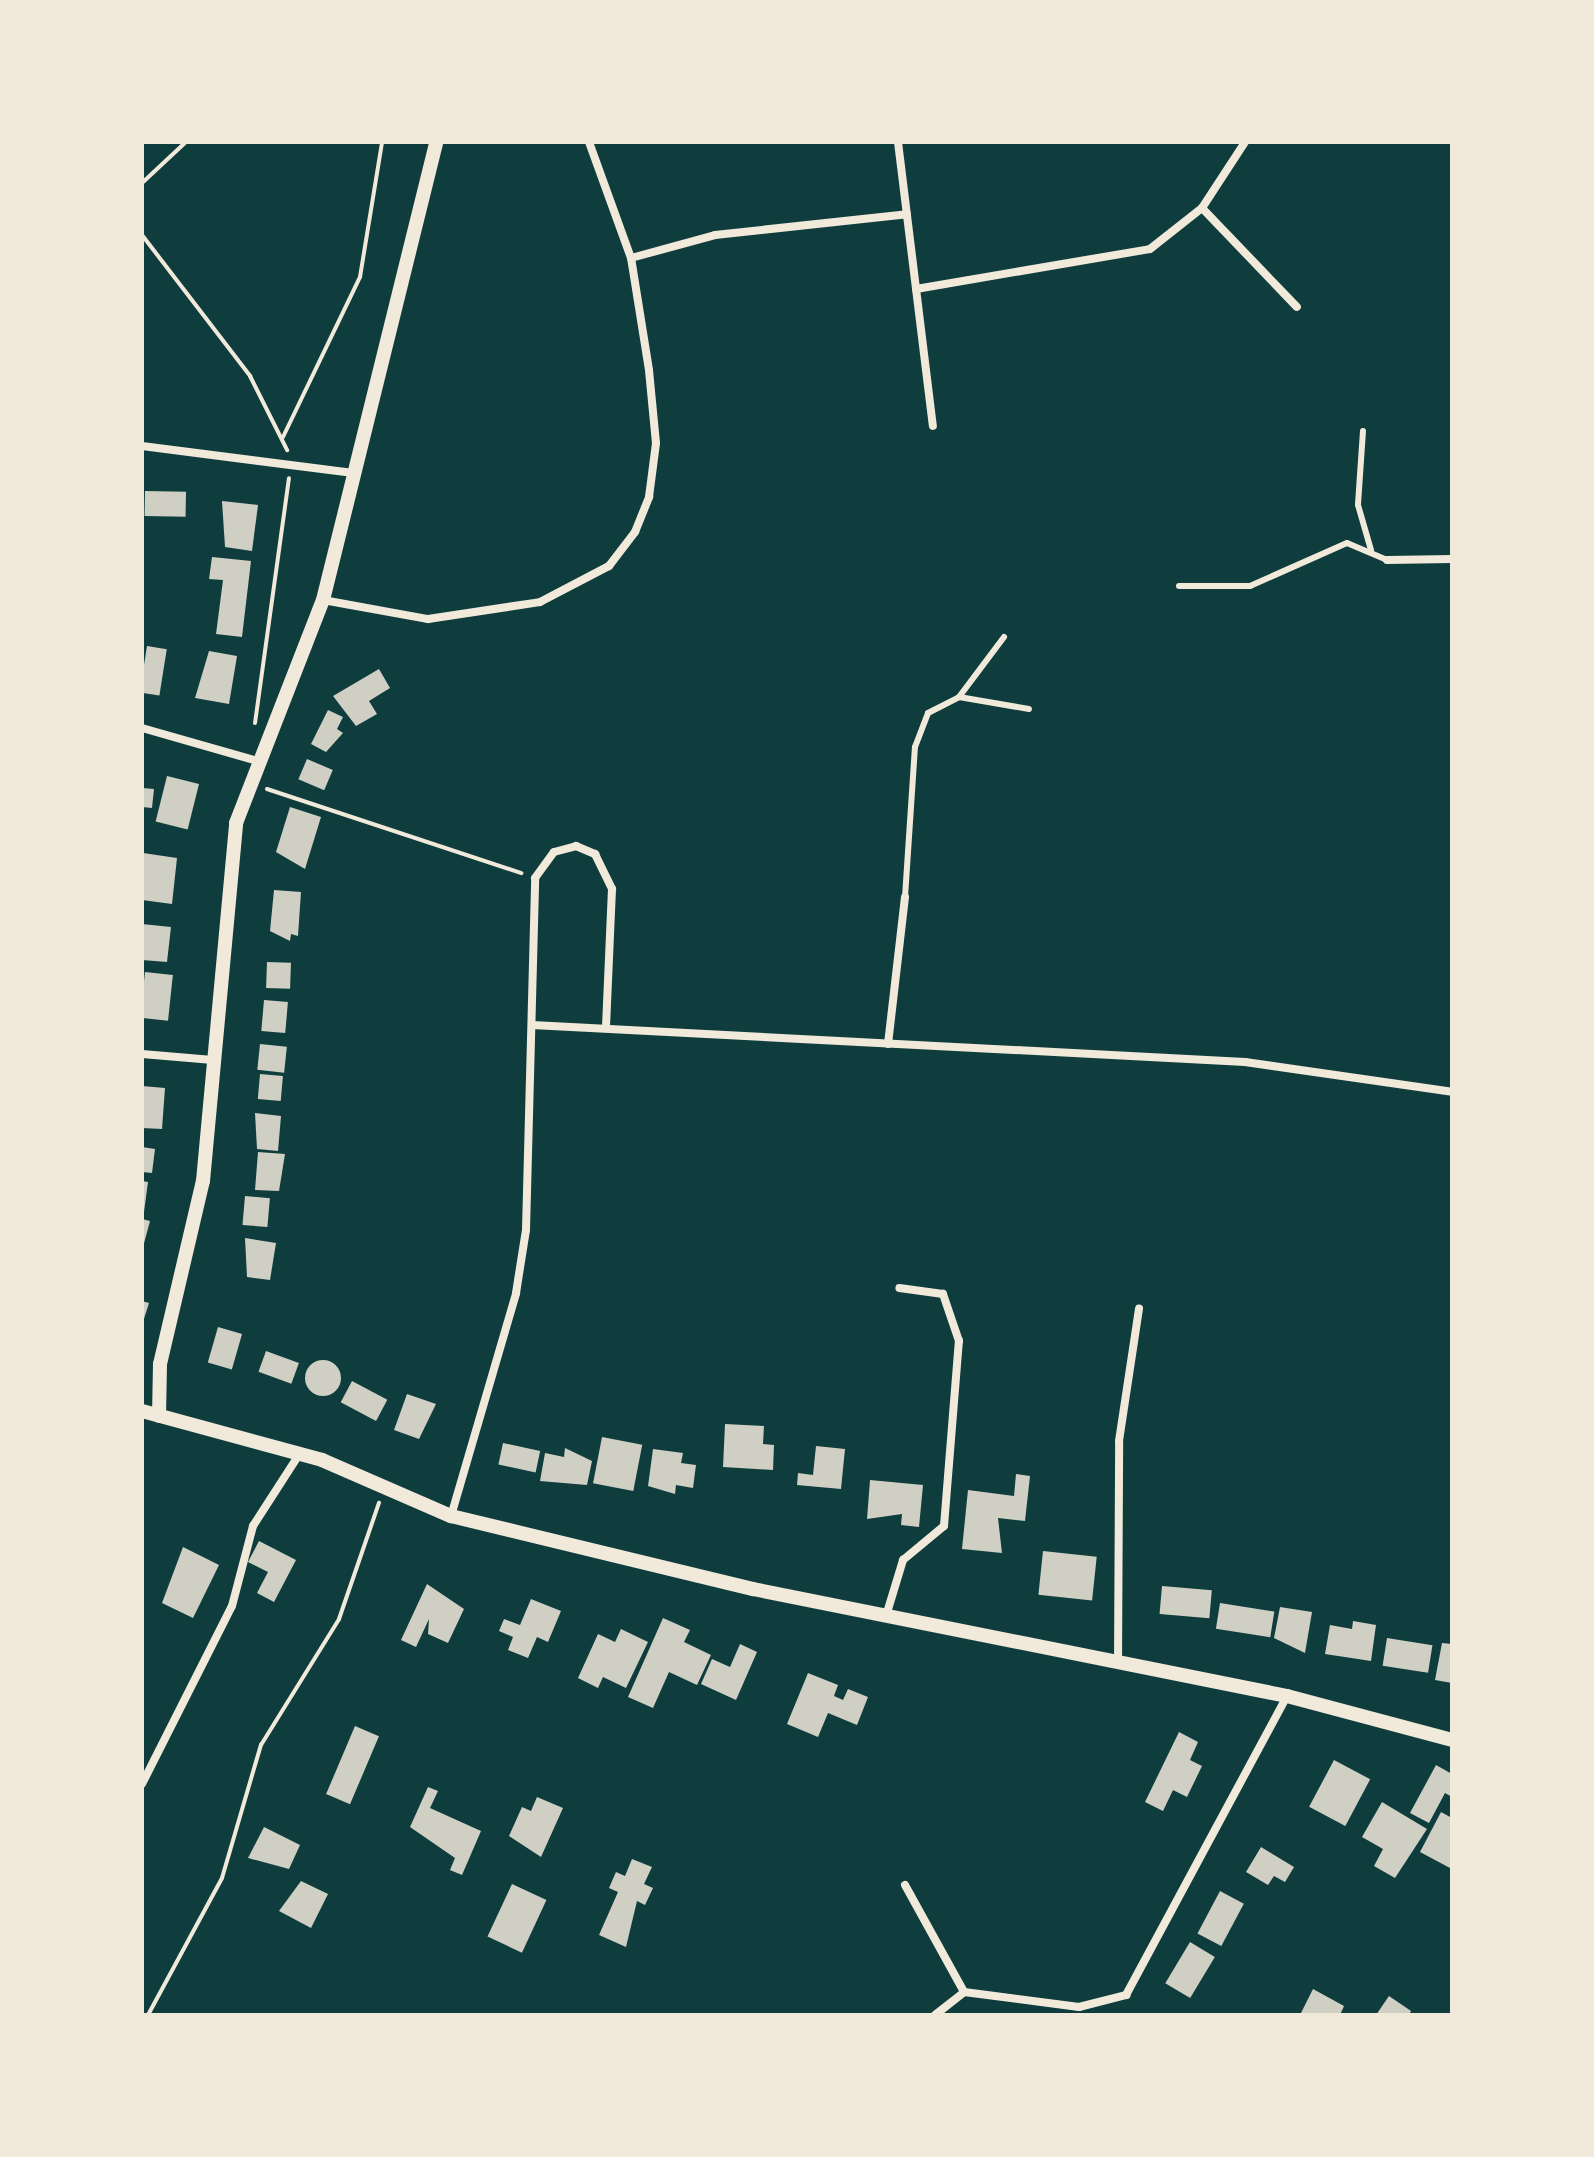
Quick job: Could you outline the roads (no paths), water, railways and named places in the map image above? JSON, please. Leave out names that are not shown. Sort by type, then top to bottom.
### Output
[{"type":"street","points":[[159,1416],[160,1364],[203,1181],[236,823],[254,760],[323,600],[436,142]]},
{"type":"street","points":[[323,600],[390,618],[428,619],[540,602],[609,566],[635,532],[649,497],[656,443],[631,258],[589,142]]},
{"type":"street","points":[[898,142],[933,426]]},
{"type":"street","points":[[916,289],[1150,249],[1202,208],[1245,142]]},
{"type":"street","points":[[1202,208],[1297,307]]},
{"type":"street","points":[[631,258],[715,235],[907,214]]},
{"type":"street","points":[[142,446],[291,462],[353,473]]},
{"type":"street","points":[[1387,560],[1452,559]]},
{"type":"street","points":[[142,728],[254,760]]},
{"type":"street","points":[[451,1516],[519,1277],[532,1025],[535,878],[554,852],[576,846],[606,870],[606,1024]]},
{"type":"street","points":[[888,1044],[905,897]]},
{"type":"street","points":[[532,1025],[606,1024],[888,1044],[1245,1062],[1452,1092]]},
{"type":"street","points":[[142,1054],[213,1060]]},
{"type":"street","points":[[886,1617],[903,1560],[944,1526],[959,1341],[943,1294],[899,1288]]},
{"type":"street","points":[[1118,1665],[1119,1441],[1139,1309]]},
{"type":"street","points":[[142,1411],[300,1453],[451,1516],[886,1617],[1287,1696],[1452,1740]]},
{"type":"street","points":[[142,1784],[232,1606],[253,1526],[300,1453]]},
{"type":"street","points":[[935,2015],[964,1992],[1080,2011],[1126,1995],[1287,1696]]},
{"type":"street","points":[[905,1885],[964,1992]]},
{"type":"lane","points":[[1363,431],[1361,532],[1368,548],[1387,560]]},
{"type":"lane","points":[[1179,586],[1250,586],[1347,543],[1387,560]]},
{"type":"lane","points":[[905,897],[918,729],[928,713],[959,697],[1004,637]]},
{"type":"lane","points":[[959,697],[1029,709]]}]
